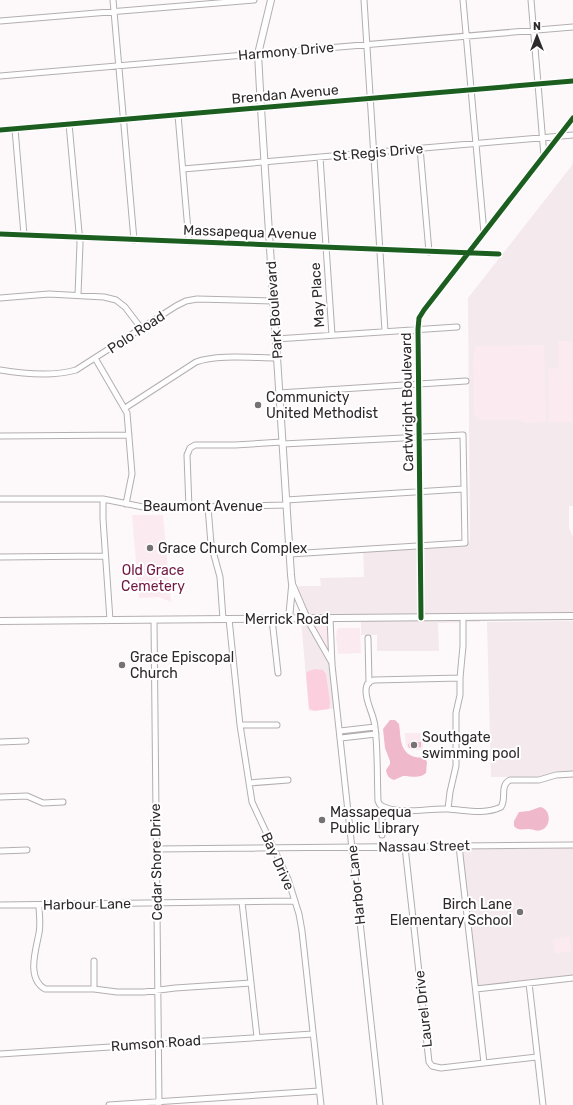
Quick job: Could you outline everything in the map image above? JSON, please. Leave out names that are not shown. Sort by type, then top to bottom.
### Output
[{"type":"main road","name":"Park Boulevard","points":[[271,0],[258,54],[261,108],[292,584],[307,619]]},
{"type":"main road","points":[[289,619],[292,584]]},
{"type":"main road","name":"Merrick Road","points":[[0,621],[573,616]]},
{"type":"street","points":[[113,0],[134,240]]},
{"type":"street","points":[[0,21],[254,0]]},
{"type":"street","points":[[364,0],[385,331]]},
{"type":"street","points":[[463,0],[484,233]]},
{"type":"street","points":[[531,0],[544,156]]},
{"type":"street","name":"Harmony Drive","points":[[0,76],[573,27]]},
{"type":"street","name":"Brendan Avenue","points":[[0,130],[573,82]]},
{"type":"street","points":[[178,115],[189,242]]},
{"type":"street","name":"Cartwright Boulevard","points":[[421,618],[419,318],[573,118]]},
{"type":"street","points":[[69,124],[78,237],[80,243],[78,295]]},
{"type":"street","points":[[15,129],[24,235]]},
{"type":"street","name":"St Regis Drive","points":[[183,169],[573,134]]},
{"type":"street","points":[[420,148],[429,252]]},
{"type":"street","name":"May Place","points":[[320,157],[332,335]]},
{"type":"street","name":"Massapequa Avenue","points":[[0,234],[498,254]]},
{"type":"street","points":[[0,298],[49,294],[104,297],[116,300],[129,311],[141,328]]},
{"type":"street","name":"Polo Road","points":[[0,370],[20,373],[64,373],[76,370],[176,306],[193,299],[274,301]]},
{"type":"street","points":[[276,339],[457,326]]},
{"type":"street","points":[[95,358],[125,408],[128,418],[132,474],[126,504]]},
{"type":"street","points":[[125,408],[196,362],[215,358],[278,358]]},
{"type":"street","points":[[279,392],[466,381]]},
{"type":"street","points":[[0,436],[129,435]]},
{"type":"street","points":[[189,508],[187,455],[190,448],[195,445],[235,445],[463,435],[465,543],[290,554]]},
{"type":"street","name":"Beaumont Avenue","points":[[0,499],[103,498],[148,508],[189,508],[287,503],[463,489]]},
{"type":"street","points":[[103,498],[110,620]]},
{"type":"street","name":"Bay Drive","points":[[208,507],[211,544],[220,577],[248,783],[252,802],[272,848],[288,879],[302,931],[321,1105]]},
{"type":"street","points":[[0,557],[106,556]]},
{"type":"street","points":[[448,809],[456,766],[456,713],[460,695],[463,617]]},
{"type":"street","name":"Harbor Lane","points":[[330,618],[332,665],[380,1105]]},
{"type":"street","points":[[272,619],[278,673]]},
{"type":"street","name":"Harbor Lane","points":[[307,619],[332,665]]},
{"type":"street","name":"Cedar Shore Drive","points":[[154,620],[159,1103]]},
{"type":"street","points":[[368,638],[369,683],[367,686],[367,698],[374,717],[376,734],[378,801],[382,806],[382,835]]},
{"type":"street","points":[[369,683],[374,680],[460,678]]},
{"type":"street","points":[[240,725],[277,725]]},
{"type":"street","points":[[340,731],[375,727]]},
{"type":"street","points":[[340,738],[376,734]]},
{"type":"street","points":[[0,742],[26,741]]},
{"type":"street","points":[[382,806],[412,811],[448,809],[473,812],[494,809],[502,805],[504,788],[510,780],[539,780],[556,774],[573,774]]},
{"type":"street","points":[[248,783],[288,780]]},
{"type":"street","points":[[0,797],[27,796],[43,803],[63,802]]},
{"type":"street","name":"Nassau Street","points":[[156,849],[573,845]]},
{"type":"street","points":[[460,846],[484,1063]]},
{"type":"street","name":"Laurel Drive","points":[[405,847],[429,1062],[432,1066],[441,1068],[537,1057]]},
{"type":"street","points":[[0,851],[28,850]]},
{"type":"street","name":"Harbour Lane","points":[[0,905],[294,901]]},
{"type":"street","points":[[242,902],[257,1037]]},
{"type":"street","points":[[39,904],[39,932],[35,948],[34,966],[37,981],[40,986],[45,988],[94,988],[116,992],[144,992],[251,983]]},
{"type":"street","points":[[94,961],[94,988]]},
{"type":"street","points":[[476,989],[573,978]]},
{"type":"street","points":[[529,983],[543,1105]]},
{"type":"street","name":"Rumson Road","points":[[0,1054],[313,1034]]},
{"type":"street","points":[[109,1105],[159,1103],[319,1091]]},
{"type":"shaded area","points":[[573,164],[573,506],[569,506],[569,528],[573,537],[573,612],[481,614],[480,622],[438,623],[439,651],[377,651],[377,635],[361,635],[361,619],[331,619],[338,708],[309,711],[298,586],[321,586],[320,578],[364,577],[363,546],[470,541],[468,298]]},
{"type":"shaded area","points":[[573,621],[573,771],[557,771],[542,776],[491,777],[487,622]]},
{"type":"shaded area","points":[[315,669],[323,670],[326,674],[330,702],[329,709],[314,711],[309,708],[306,673]]},
{"type":"shaded area","points":[[390,720],[395,720],[399,724],[401,742],[405,750],[414,757],[425,758],[427,762],[426,773],[424,775],[415,777],[403,776],[394,780],[388,776],[386,770],[390,764],[390,761],[385,748],[383,729]]},
{"type":"shaded area","name":"Southgate swimming pool","points":[[410,742],[421,742],[421,747],[409,748],[408,745]]},
{"type":"shaded area","points":[[540,807],[547,811],[549,818],[547,826],[544,829],[538,831],[530,829],[517,829],[514,826],[514,821],[519,812],[529,811]]},
{"type":"shaded area","name":"Birch Lane Elementary School","points":[[573,846],[573,977],[477,988],[461,847]]},
{"type":"green space","points":[[558,341],[572,341],[573,422],[549,422],[548,369],[559,368]]},
{"type":"green space","points":[[544,345],[546,422],[525,423],[518,420],[481,420],[474,414],[473,359],[476,346]]},
{"type":"green space","name":"Old Grace Cemetery","points":[[132,515],[163,515],[171,602],[159,597],[139,598]]},
{"type":"green space","points":[[308,619],[329,619],[332,663]]},
{"type":"green space","points":[[360,628],[361,653],[338,654],[336,638],[337,629]]},
{"type":"green space","points":[[405,733],[421,733],[423,750],[413,750],[408,748],[406,746]]},
{"type":"green space","points":[[569,936],[571,951],[555,954],[553,939]]},
{"type":"cycle path","points":[[0,130],[573,81]]},
{"type":"cycle path","points":[[421,618],[419,318],[573,118]]},
{"type":"cycle path","points":[[0,234],[499,254]]},
{"type":"place","name":"Communicty United Methodist","points":[[258,405]]},
{"type":"place","name":"Grace Church Complex","points":[[150,548]]},
{"type":"place","name":"Grace Episcopal Church","points":[[122,665]]},
{"type":"place","name":"Southgate swimming pool","points":[[414,745]]},
{"type":"place","name":"Massapequa Public Library","points":[[322,820]]},
{"type":"place","name":"Birch Lane Elementary School","points":[[520,912]]}]
